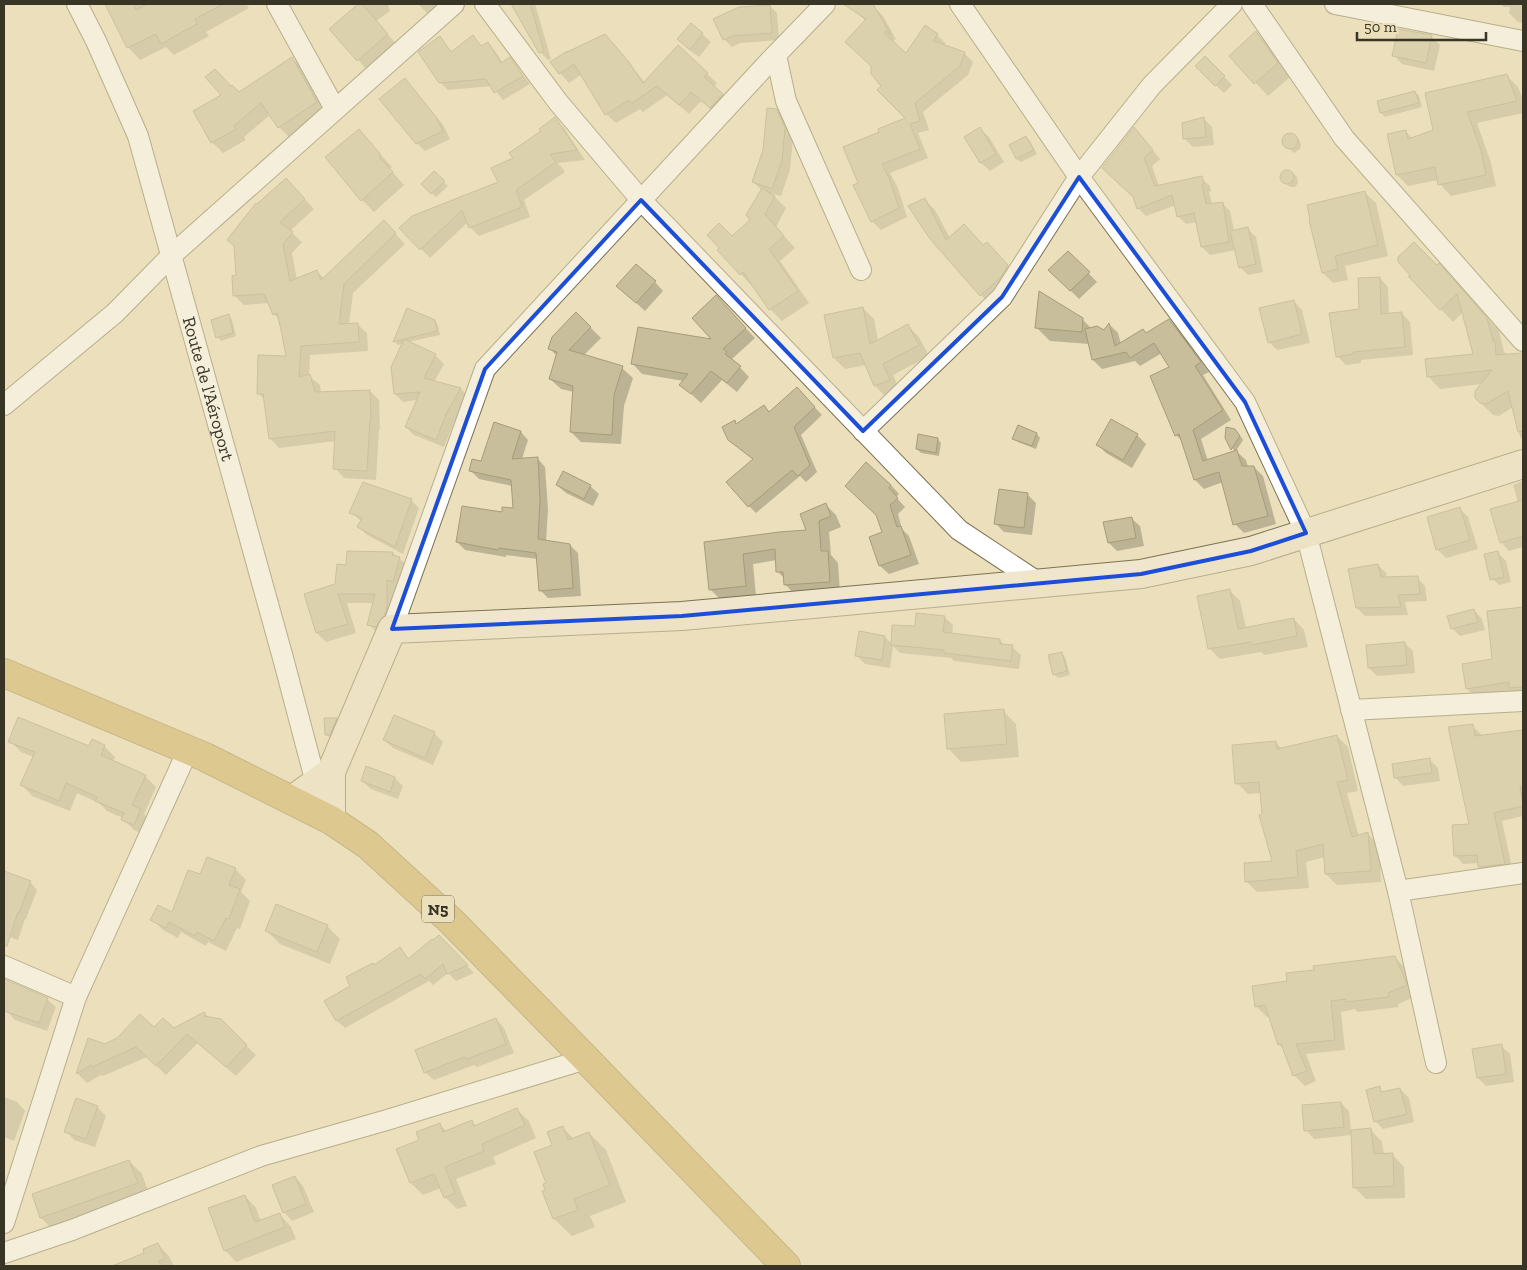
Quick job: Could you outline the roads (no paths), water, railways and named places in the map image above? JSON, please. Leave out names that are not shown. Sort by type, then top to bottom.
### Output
[{"type":"highway","name":"N5","points":[[4,673],[188,750],[331,820],[368,845],[452,922],[786,1266]]},
{"type":"street","name":"Route de l'Aéroport","points":[[77,4],[96,41],[138,136],[283,658],[324,778]]},
{"type":"street","points":[[277,4],[335,110]]},
{"type":"street","points":[[4,405],[115,313],[172,255],[454,4]]},
{"type":"street","points":[[485,4],[558,102],[641,200],[959,530],[1039,583]]},
{"type":"street","points":[[292,800],[324,778],[392,629],[485,369],[824,4]]},
{"type":"street","points":[[960,4],[1079,177],[1245,402],[1306,533],[1398,891],[1436,1063]]},
{"type":"street","points":[[863,431],[1002,297],[1079,177],[1152,85],[1232,4]]},
{"type":"street","points":[[1252,4],[1344,138],[1523,341]]},
{"type":"street","points":[[1335,4],[1523,41]]},
{"type":"street","points":[[776,55],[786,101],[861,270]]},
{"type":"street","points":[[392,629],[682,616],[1141,574],[1251,551],[1523,464]]},
{"type":"street","points":[[1351,710],[1523,701]]},
{"type":"street","points":[[4,1223],[76,998],[188,750]]},
{"type":"street","points":[[324,778],[331,820]]},
{"type":"street","points":[[1398,891],[1523,873]]},
{"type":"street","points":[[4,966],[76,998]]},
{"type":"street","points":[[4,1253],[72,1230],[261,1156],[387,1120],[586,1059]]}]
